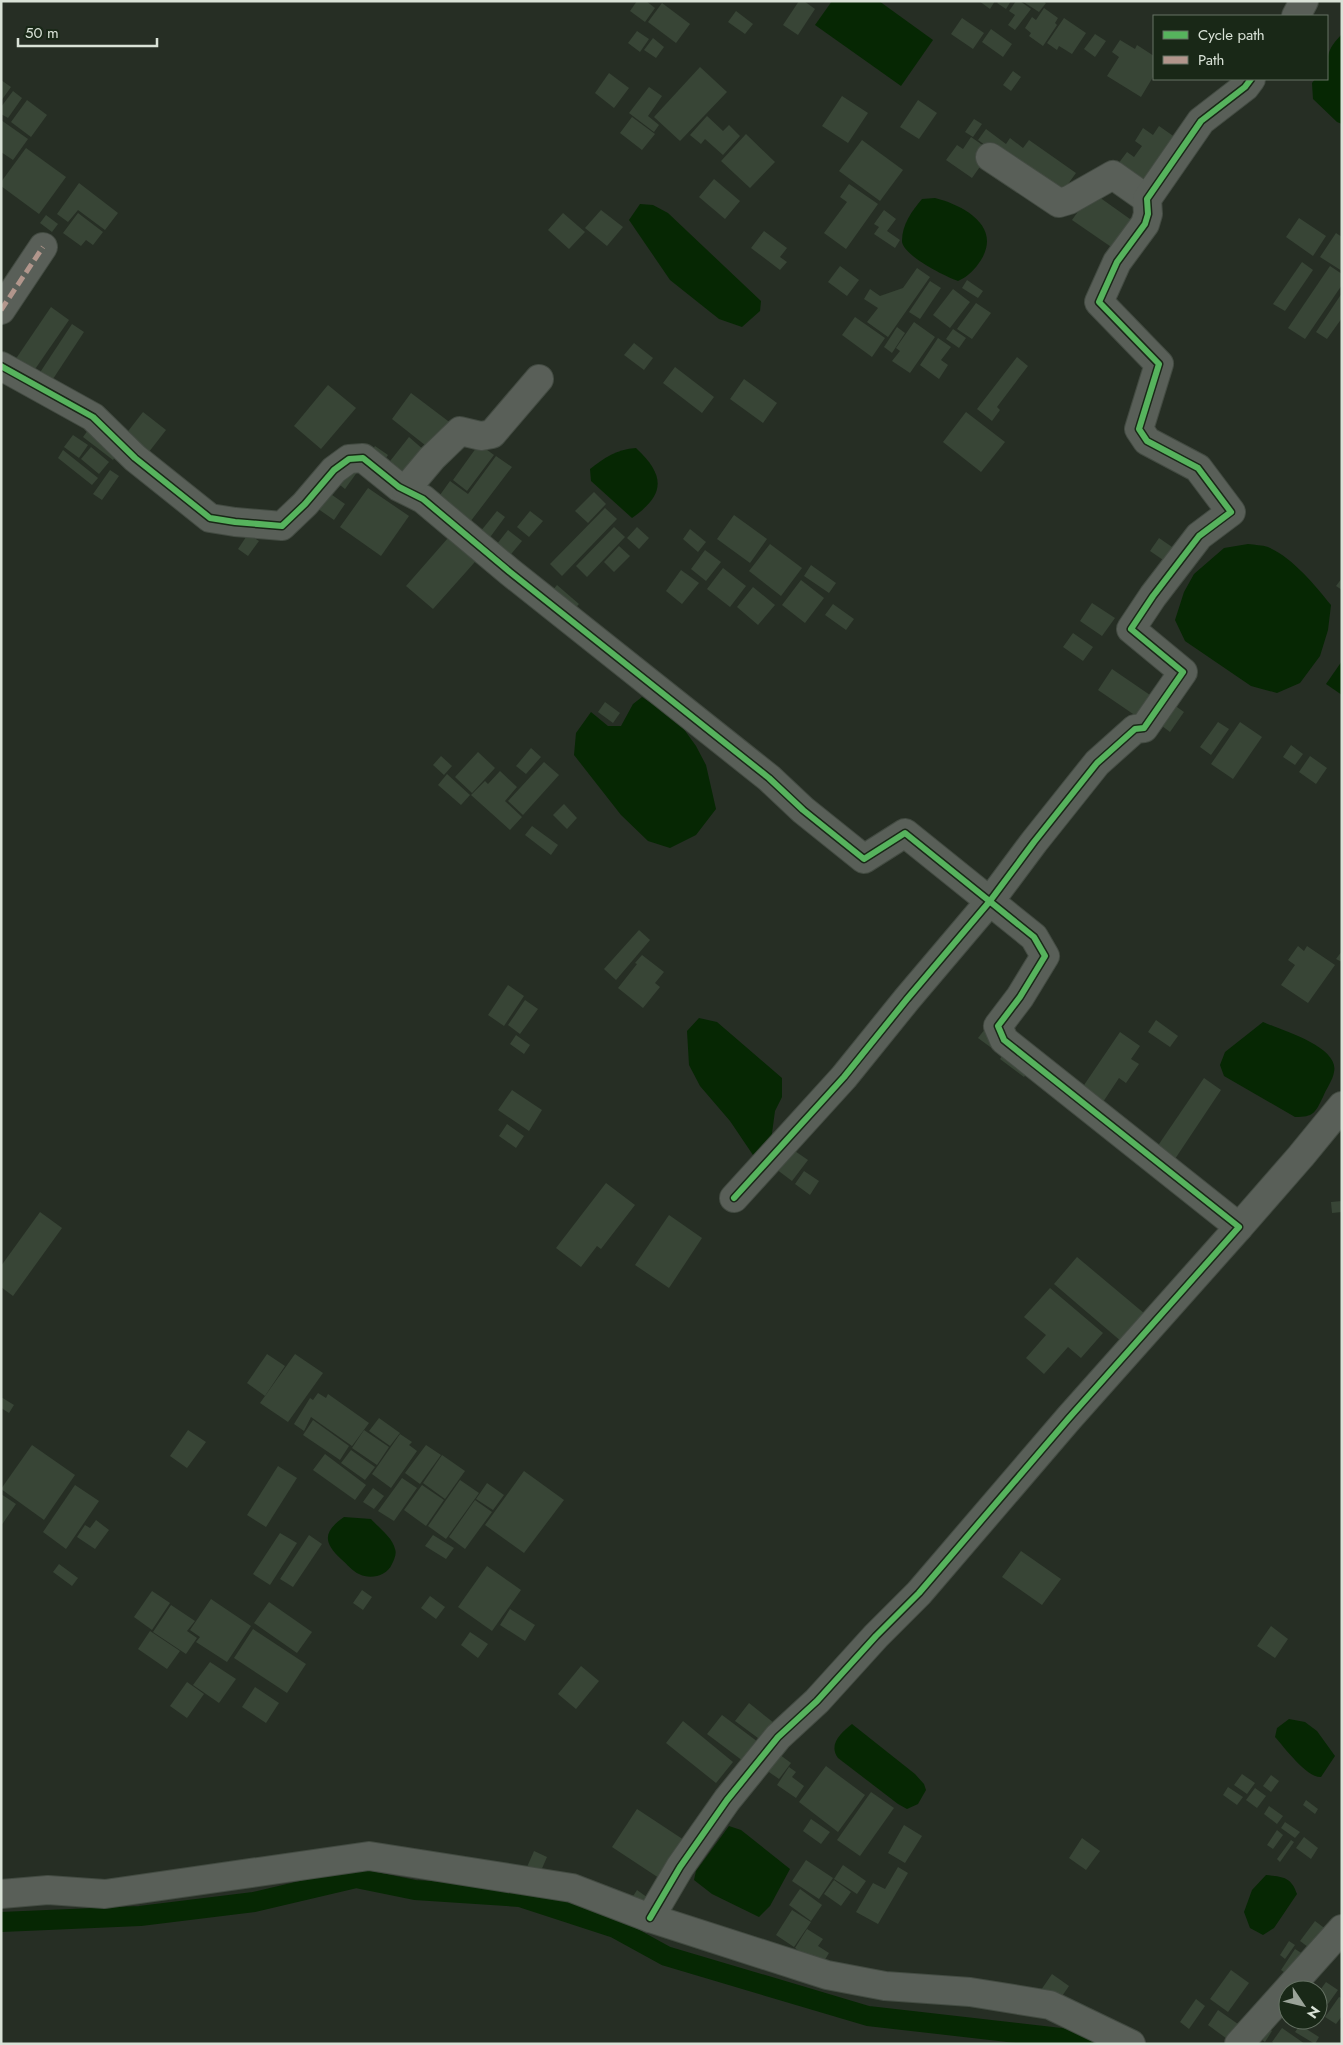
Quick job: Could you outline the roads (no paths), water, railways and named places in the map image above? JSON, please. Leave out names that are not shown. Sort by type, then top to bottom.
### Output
[{"type":"street","points":[[1297,15],[1304,1]]},
{"type":"street","points":[[734,1198],[844,1077],[906,999],[990,901],[1034,842],[1098,763],[1135,729],[1144,728],[1182,672],[1131,629],[1153,596],[1199,536],[1231,512],[1198,468],[1147,441],[1139,429],[1159,364],[1099,302],[1117,262],[1145,224],[1148,214],[1147,199],[1201,121],[1245,87],[1251,80]]},
{"type":"street","points":[[990,158],[1059,202],[1070,200],[1113,175],[1147,199]]},
{"type":"street","points":[[1,310],[43,247]]},
{"type":"street","points":[[1,366],[93,417],[135,458],[210,518],[282,526],[305,504],[334,470],[349,459],[362,458],[399,487],[406,489],[429,504],[532,590],[769,778],[803,810],[864,859],[905,833],[1034,936],[1046,956],[1020,998],[998,1026],[1004,1040],[1239,1227]]},
{"type":"street","points":[[406,489],[432,458],[460,431],[481,436],[492,434],[539,379]]},
{"type":"street","points":[[650,1918],[680,1866],[778,1737],[817,1701],[876,1636],[919,1593],[1070,1418],[1302,1156],[1342,1106]]},
{"type":"street","points":[[1,1894],[48,1890],[105,1894],[369,1856],[572,1888],[650,1918],[828,1974],[884,1986],[970,1992],[1050,2005],[1131,2044]]},
{"type":"street","points":[[1239,2044],[1342,1929]]},
{"type":"waterway","points":[[1,1922],[140,1916],[254,1902],[356,1878],[415,1890],[520,1897],[615,1928],[666,1956],[868,2016],[1113,2044]]}]
